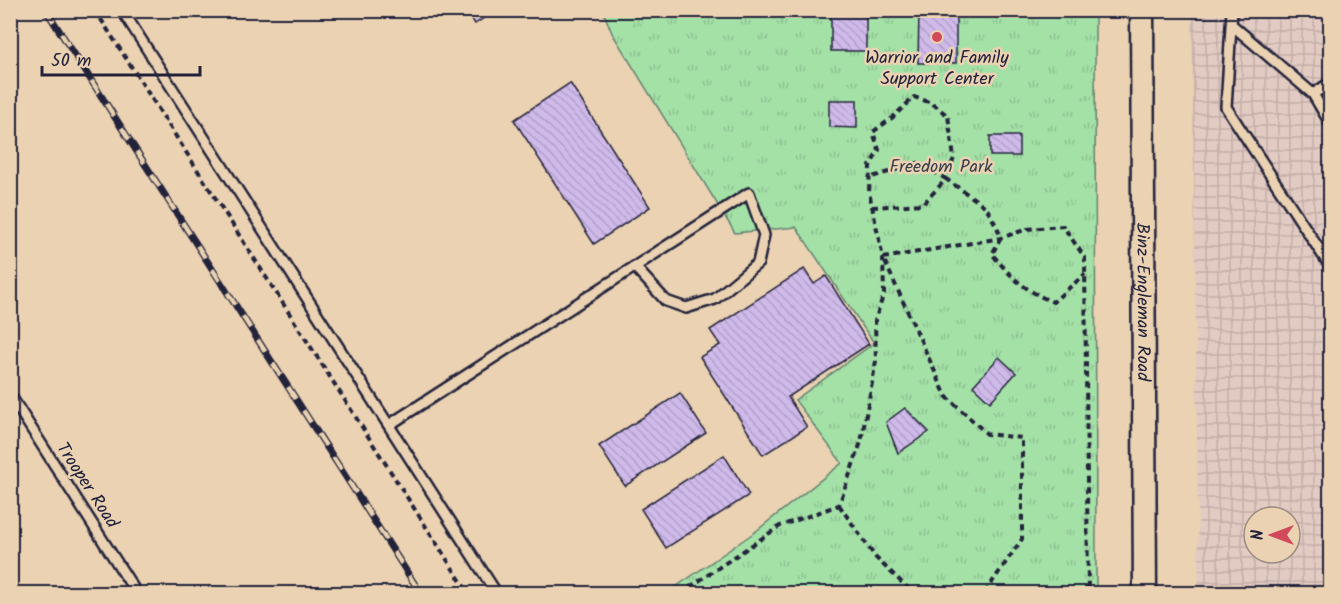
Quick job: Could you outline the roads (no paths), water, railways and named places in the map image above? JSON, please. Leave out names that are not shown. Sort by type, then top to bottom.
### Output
[{"type":"street","name":"Binz-Engleman Road","points":[[1142,10],[1145,594]]},
{"type":"lane","points":[[122,10],[497,594]]},
{"type":"lane","points":[[1232,10],[1226,107],[1330,266]]},
{"type":"lane","points":[[1232,25],[1312,94],[1330,123]]},
{"type":"lane","points":[[1312,94],[1330,83]]},
{"type":"lane","points":[[389,425],[749,193],[764,235],[758,263],[715,299],[686,308],[666,301],[635,267]]},
{"type":"lane","name":"Trooper Road","points":[[10,395],[137,594]]},
{"type":"railway","points":[[46,10],[421,594]]},
{"type":"place","name":"Warrior and Family Support Center","points":[[937,37]]},
{"type":"park label","name":"Freedom Park","points":[[941,166]]}]
